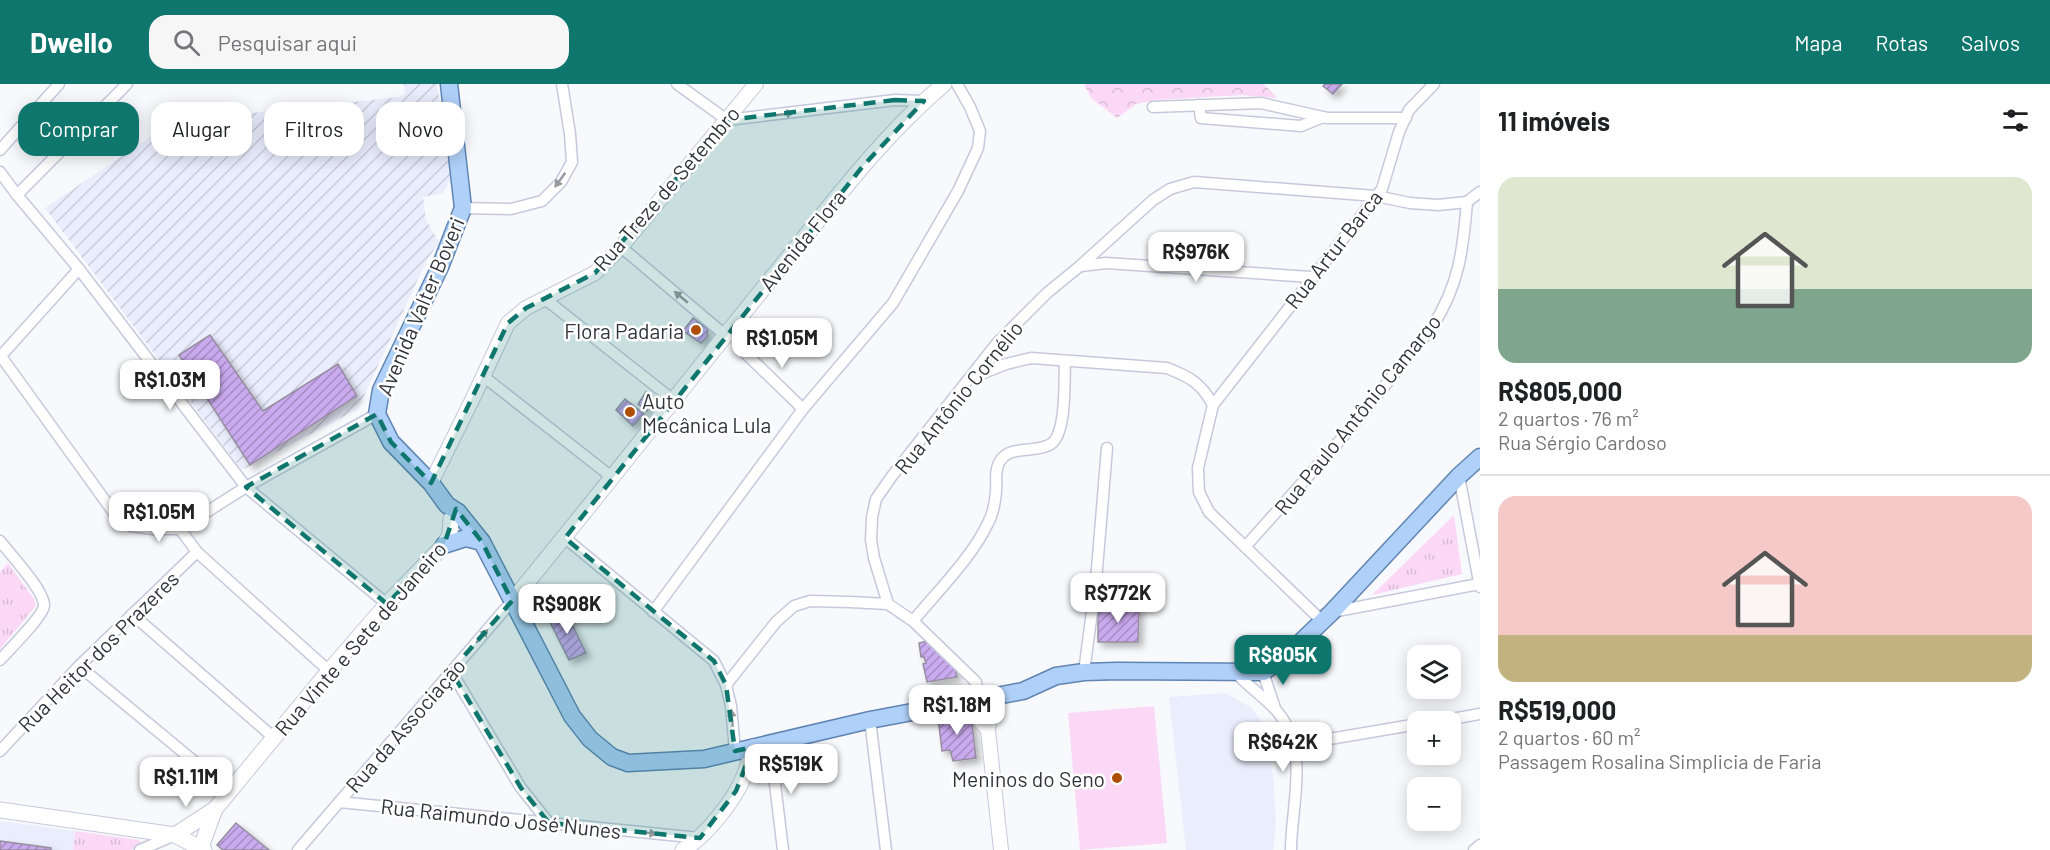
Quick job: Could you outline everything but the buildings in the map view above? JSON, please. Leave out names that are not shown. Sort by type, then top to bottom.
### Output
[{"type":"main road","name":"Avenida Valter Boveri","points":[[449,84],[463,208],[440,267],[381,390],[377,414],[391,442],[431,483],[449,512],[458,512],[474,540],[493,564],[572,717],[590,739],[612,757],[628,763],[704,759],[870,720],[1023,691],[1056,676],[1084,672],[1263,672]]},
{"type":"main road","name":"Avenida Flora","points":[[512,601],[613,478],[672,399],[863,166],[924,101],[944,84]]},
{"type":"main road","points":[[1263,672],[1288,654],[1327,616],[1459,476],[1480,457]]},
{"type":"main road","name":"Rua Vinte e Sete de Janeiro","points":[[175,835],[215,809],[273,737],[387,604],[444,545],[450,534],[449,512]]},
{"type":"main road","points":[[444,545],[474,540]]},
{"type":"main road","points":[[683,850],[700,838],[736,791],[753,747]]},
{"type":"main road","name":"Rua Vinte e Sete de Janeiro","points":[[202,849],[215,809]]},
{"type":"main road","points":[[0,810],[175,835],[202,849]]},
{"type":"street","points":[[0,150],[59,84]]},
{"type":"street","points":[[17,195],[127,84]]},
{"type":"street","points":[[463,208],[511,209],[542,201],[561,182],[572,162],[562,84]]},
{"type":"street","points":[[677,84],[727,120],[895,100],[924,101]]},
{"type":"street","name":"Rua Treze de Setembro","points":[[431,483],[508,323],[526,308],[595,273],[621,248],[756,84]]},
{"type":"street","points":[[653,612],[803,409],[893,303],[963,181],[978,148],[980,131],[957,84]]},
{"type":"street","name":"Rua Artur Barca","points":[[1213,405],[1382,189],[1399,132],[1409,110],[1434,84]]},
{"type":"street","points":[[1153,108],[1261,103],[1323,117],[1406,118]]},
{"type":"street","points":[[1199,105],[1201,118],[1301,126],[1323,117]]},
{"type":"street","points":[[0,172],[79,269],[246,487],[387,604]]},
{"type":"street","name":"Rua Antônio Cornélio","points":[[888,604],[871,540],[876,499],[997,343],[1047,293],[1153,200],[1170,189],[1194,182],[1376,196],[1410,203],[1438,205],[1467,202]]},
{"type":"street","points":[[1467,202],[1480,192]]},
{"type":"street","name":"Rua Paulo Antônio Camargo","points":[[1245,547],[1350,429],[1443,311],[1452,292],[1463,245],[1467,202]]},
{"type":"street","points":[[621,248],[725,335]]},
{"type":"street","points":[[1080,266],[1106,263],[1311,277]]},
{"type":"street","points":[[79,269],[0,356],[114,513],[132,526],[180,529],[246,487],[377,414]]},
{"type":"street","points":[[545,299],[672,399]]},
{"type":"street","points":[[741,350],[803,409]]},
{"type":"street","points":[[970,378],[1006,364],[1031,358],[1167,368],[1195,382],[1204,390],[1213,405],[1198,468],[1199,492],[1209,512],[1245,547],[1327,616],[1480,586],[1459,476]]},
{"type":"street","points":[[913,621],[970,552],[987,525],[993,513],[998,464],[1012,451],[1044,447],[1052,443],[1059,435],[1063,415],[1065,361]]},
{"type":"street","points":[[483,376],[613,478]]},
{"type":"street","points":[[1084,672],[1096,581],[1107,448]]},
{"type":"street","points":[[180,529],[197,552],[329,671]]},
{"type":"street","points":[[565,538],[714,661],[726,685],[731,706],[735,752]]},
{"type":"street","points":[[0,541],[42,596],[44,604],[31,625],[0,660]]},
{"type":"street","name":"Rua Heitor dos Prazeres","points":[[0,752],[79,666],[197,552]]},
{"type":"street","name":"Rua da Associação","points":[[298,850],[512,601]]},
{"type":"street","points":[[726,685],[776,622],[794,606],[810,601],[888,604],[913,621],[976,682],[988,730],[1001,850]]},
{"type":"street","points":[[132,614],[273,737]]},
{"type":"street","points":[[79,666],[230,791]]},
{"type":"street","points":[[451,671],[521,788],[549,823]]},
{"type":"street","points":[[1235,672],[1275,709],[1291,734],[1298,767],[1291,850]]},
{"type":"street","points":[[1263,672],[1275,709]]},
{"type":"street","points":[[979,700],[988,730]]},
{"type":"street","points":[[1461,717],[1480,714]]},
{"type":"street","points":[[870,720],[886,850]]},
{"type":"street","points":[[1294,745],[1407,726]]},
{"type":"street","points":[[770,743],[783,850]]},
{"type":"street","name":"Rua Raimundo José Nunes","points":[[339,802],[700,838]]},
{"type":"street","points":[[140,850],[175,835]]},
{"type":"street","points":[[1474,850],[1480,846]]},
{"type":"highlighted area","points":[[895,100],[924,101],[863,166],[565,538],[714,661],[726,685],[735,751],[753,747],[736,791],[700,838],[549,823],[521,788],[451,671],[512,601],[482,542],[456,509],[444,545],[387,604],[246,487],[377,414],[391,442],[431,483],[508,323],[526,308],[595,273],[727,120]]},
{"type":"shaded area","points":[[404,84],[437,84],[440,102],[376,102],[376,156],[449,156],[452,177],[443,193],[423,197],[426,220],[439,242],[427,260],[358,409],[241,469],[45,208],[122,156],[139,156],[139,145],[151,137],[151,156],[252,156],[252,113],[264,112],[264,156],[364,156],[364,102],[352,102],[405,95]]},
{"type":"shaded area","points":[[1225,693],[1252,708],[1270,735],[1276,822],[1273,850],[1186,850],[1169,697]]},
{"type":"shaded area","points":[[0,821],[75,831],[73,850],[0,850]]},
{"type":"green space","points":[[1084,84],[1264,84],[1277,98],[1242,95],[1156,100],[1136,104],[1117,118],[1091,98]]},
{"type":"green space","points":[[1454,515],[1462,574],[1372,595]]},
{"type":"green space","points":[[8,563],[34,599],[36,606],[0,649],[0,572]]},
{"type":"green space","name":"Meninos do Seno","points":[[1154,706],[1167,843],[1080,850],[1068,713]]},
{"type":"green space","points":[[75,831],[139,840],[141,843],[139,847],[130,850],[73,850]]},
{"type":"place","name":"Flora Padaria","points":[[696,330]]},
{"type":"place","name":"Auto Mecânica Lula","points":[[630,412]]},
{"type":"place","name":"Meninos do Seno","points":[[1117,778]]}]
